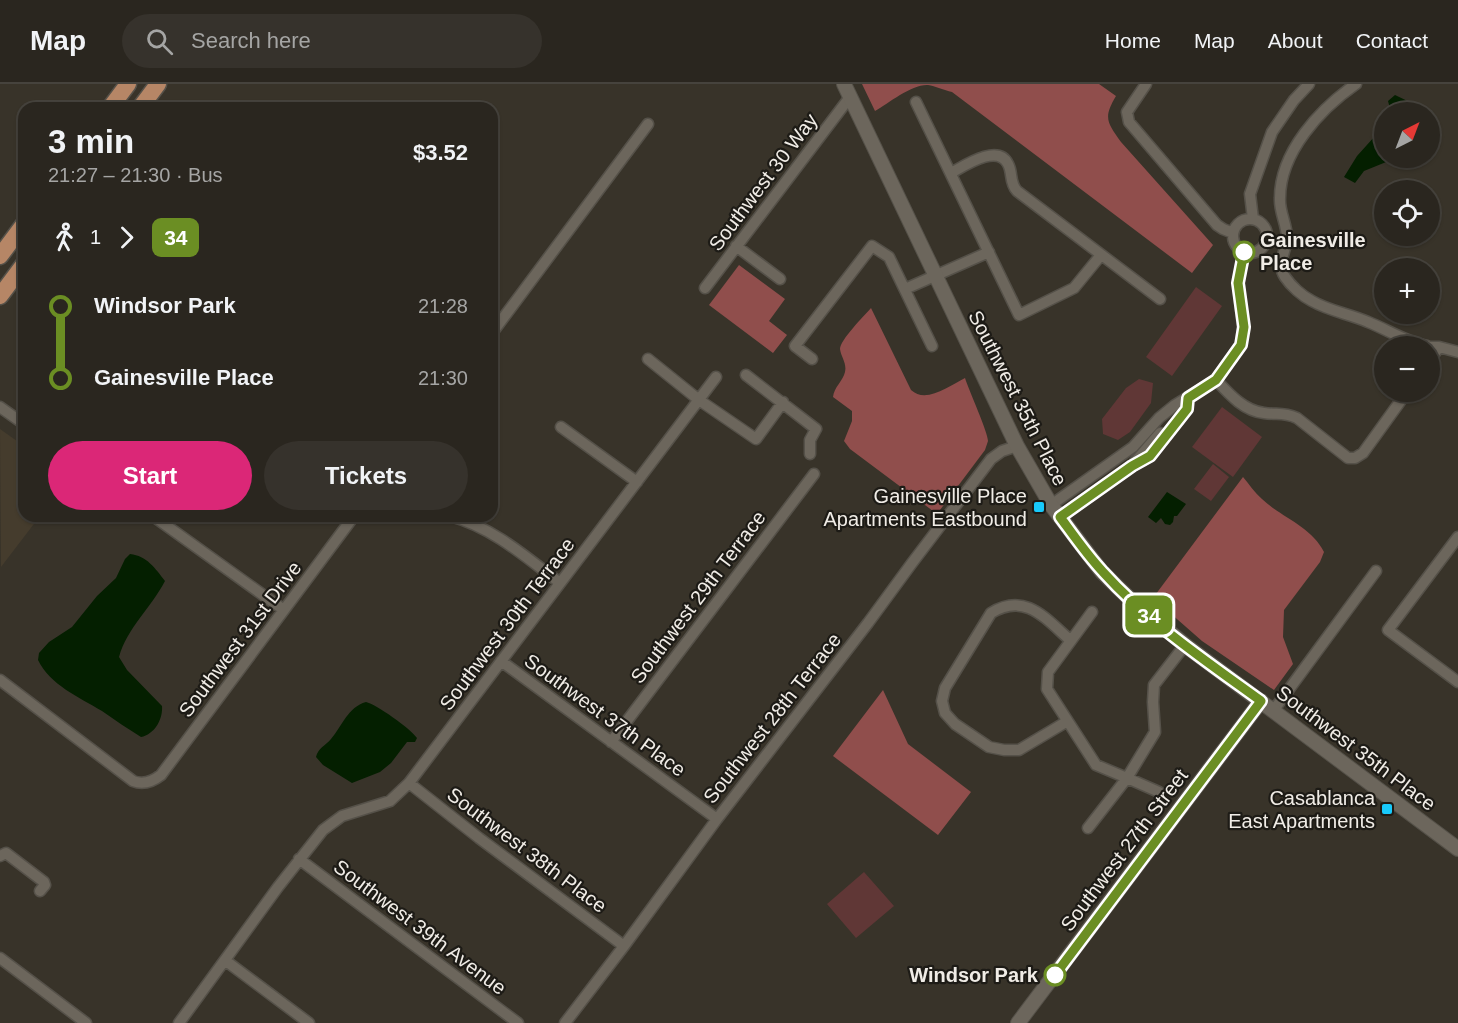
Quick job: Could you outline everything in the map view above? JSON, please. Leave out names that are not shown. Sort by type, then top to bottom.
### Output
[{"type":"main road","points":[[114,102],[128,84]]},
{"type":"main road","points":[[144,102],[158,84]]},
{"type":"main road","points":[[0,256],[18,232]]},
{"type":"main road","points":[[0,296],[18,272]]},
{"type":"street","name":"Southwest 35th Place","points":[[844,84],[1017,446],[1051,505],[1102,572],[1185,645],[1458,849]]},
{"type":"street","points":[[1146,84],[1126,112],[1128,122],[1217,225],[1233,233]]},
{"type":"street","points":[[1252,219],[1250,194],[1272,132],[1294,100],[1309,84]]},
{"type":"street","points":[[1356,84],[1327,107],[1297,147],[1282,173],[1280,209],[1287,231],[1287,240],[1280,265],[1284,276],[1313,302],[1366,321],[1399,336]]},
{"type":"street","name":"Southwest 30 Way","points":[[705,288],[850,97]]},
{"type":"street","points":[[916,102],[1019,315],[1074,288],[1101,255]]},
{"type":"street","points":[[498,325],[648,124]]},
{"type":"street","points":[[951,173],[989,155],[999,156],[1009,164],[1011,182],[1017,191],[1160,299]]},
{"type":"street","points":[[1252,219],[1264,227],[1267,239],[1261,249],[1250,253],[1244,252],[1235,245],[1233,233],[1241,222],[1252,219]]},
{"type":"street","points":[[1267,239],[1287,240]]},
{"type":"street","points":[[736,246],[780,279]]},
{"type":"street","points":[[812,359],[795,346],[872,246],[889,256],[932,346]]},
{"type":"street","points":[[905,289],[989,252]]},
{"type":"street","points":[[1132,466],[1150,436],[1174,405],[1216,380],[1241,345],[1244,327],[1238,283],[1244,252]]},
{"type":"street","points":[[1440,349],[1458,352]]},
{"type":"street","points":[[648,359],[699,400],[756,440],[783,402]]},
{"type":"street","points":[[746,375],[816,429],[810,440],[810,454]]},
{"type":"street","name":"Southwest 30th Terrace","points":[[179,1023],[323,830],[342,816],[390,801],[409,783],[716,377]]},
{"type":"street","points":[[1216,380],[1248,409],[1264,413],[1288,414],[1297,418],[1348,458],[1355,458],[1363,453],[1400,402]]},
{"type":"street","points":[[1060,517],[1132,466],[1150,456],[1187,409],[1188,398]]},
{"type":"street","points":[[0,407],[18,420]]},
{"type":"street","points":[[561,427],[637,482]]},
{"type":"street","points":[[1051,505],[1150,436]]},
{"type":"street","name":"Southwest 28th Terrace","points":[[565,1023],[717,819],[992,459],[1002,451],[1017,446]]},
{"type":"street","name":"Southwest 29th Terrace","points":[[611,742],[814,474]]},
{"type":"street","points":[[161,522],[284,610]]},
{"type":"street","name":"Southwest 31st Drive","points":[[0,680],[133,781],[144,783],[151,781],[160,775],[350,522]]},
{"type":"street","points":[[471,522],[500,539],[560,583]]},
{"type":"street","points":[[1458,537],[1388,630],[1458,682]]},
{"type":"street","points":[[1273,711],[1376,571]]},
{"type":"street","points":[[1066,722],[1019,750],[1004,750],[989,747],[955,724],[945,713],[942,701],[945,688],[991,613],[1002,606],[1015,604],[1038,612],[1070,640]]},
{"type":"street","points":[[1092,612],[1048,672],[1047,689],[1066,722],[1096,765],[1159,792]]},
{"type":"street","points":[[1088,828],[1127,778],[1155,732],[1154,685],[1185,645]]},
{"type":"street","name":"Southwest 37th Place","points":[[501,661],[717,819]]},
{"type":"street","name":"Southwest 27th Street","points":[[1018,1023],[1261,701]]},
{"type":"street","name":"Southwest 38th Place","points":[[409,783],[624,946]]},
{"type":"street","points":[[0,856],[6,853],[44,882],[45,885],[40,891]]},
{"type":"street","name":"Southwest 39th Avenue","points":[[300,860],[518,1023]]},
{"type":"street","points":[[0,958],[86,1023]]},
{"type":"street","points":[[226,961],[309,1023]]},
{"type":"shaded area","points":[[862,84],[1099,84],[1116,96],[1109,110],[1108,120],[1121,142],[1213,245],[1192,273],[952,92],[928,85],[922,86],[908,91],[875,111]]},
{"type":"shaded area","points":[[1395,95],[1410,102],[1388,102]]},
{"type":"shaded area","points":[[1374,137],[1374,167],[1364,171],[1355,183],[1344,177],[1357,156]]},
{"type":"shaded area","points":[[739,265],[785,299],[769,321],[787,335],[773,353],[709,305]]},
{"type":"shaded area","points":[[1196,287],[1222,306],[1172,376],[1146,357]]},
{"type":"shaded area","points":[[871,308],[911,390],[917,394],[930,394],[965,378],[985,429],[988,441],[985,450],[937,514],[850,449],[844,441],[852,421],[852,411],[833,397],[845,372],[840,349],[848,334]]},
{"type":"shaded area","points":[[1139,379],[1153,383],[1151,403],[1130,432],[1118,440],[1103,434],[1102,419],[1126,388]]},
{"type":"shaded area","points":[[1222,407],[1262,437],[1233,477],[1192,447]]},
{"type":"shaded area","points":[[0,429],[18,442],[18,522],[35,522],[1,567]]},
{"type":"shaded area","points":[[1213,464],[1229,477],[1211,501],[1194,489]]},
{"type":"shaded area","points":[[1243,477],[1270,506],[1312,535],[1324,552],[1320,562],[1284,610],[1283,637],[1293,664],[1274,690],[1202,641],[1153,598]]},
{"type":"shaded area","points":[[1167,492],[1186,504],[1177,516],[1174,516],[1170,525],[1165,524],[1161,518],[1156,523],[1148,517]]},
{"type":"shaded area","points":[[130,554],[146,560],[165,581],[133,627],[119,657],[127,670],[162,706],[157,725],[150,733],[141,737],[57,683],[43,669],[38,660],[39,653],[49,642],[72,627],[97,596],[116,578]]},
{"type":"shaded area","points":[[883,690],[908,744],[971,792],[938,835],[833,756]]},
{"type":"shaded area","points":[[366,702],[393,717],[417,738],[415,742],[407,742],[391,763],[380,772],[352,783],[323,765],[316,757],[318,751],[331,739],[350,712]]},
{"type":"shaded area","points":[[864,872],[894,906],[856,938],[827,904]]},
{"type":"bus line","name":"34","points":[[1055,975],[1261,701],[1185,645],[1131,600],[1102,572],[1060,517],[1132,466],[1150,456],[1187,409],[1188,398],[1216,380],[1231,360],[1241,345],[1244,327],[1238,283],[1244,252]]},
{"type":"place","name":"Gainesville Place","points":[[1244,252]]},
{"type":"place","name":"Gainesville Place Apartments Eastbound","points":[[1039,507]]},
{"type":"place","name":"Casablanca East Apartments","points":[[1387,809]]},
{"type":"place","name":"Windsor Park","points":[[1055,975]]}]
